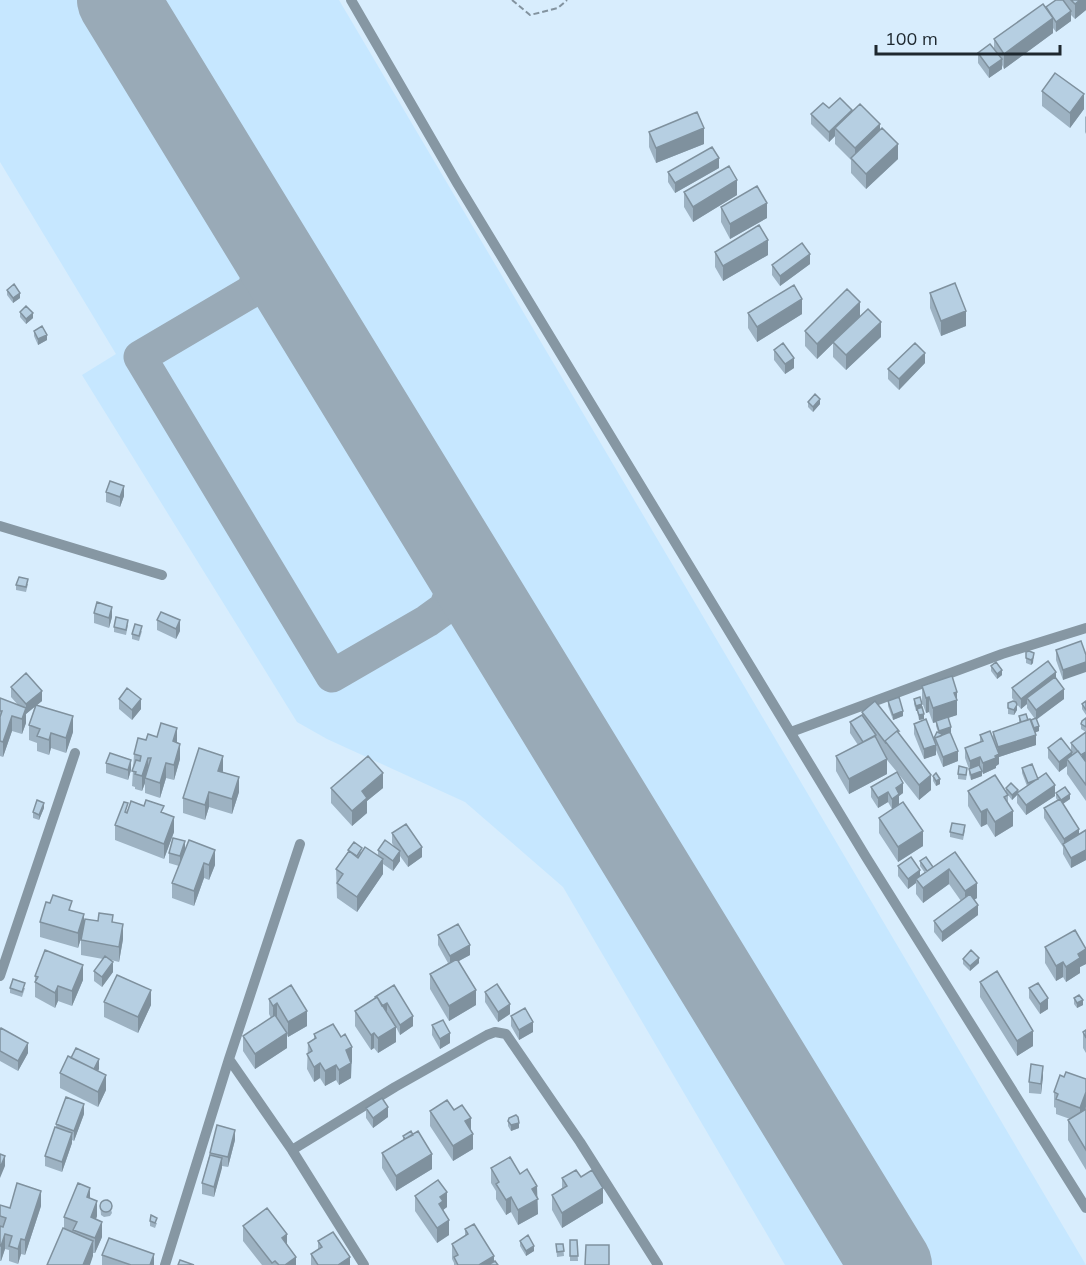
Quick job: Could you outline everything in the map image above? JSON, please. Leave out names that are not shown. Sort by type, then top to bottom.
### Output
[{"type":"street","points":[[351,0],[457,183],[873,867],[1086,1208]]},
{"type":"street","points":[[0,526],[162,575]]},
{"type":"street","points":[[791,732],[1002,654],[1086,628]]},
{"type":"street","points":[[0,976],[75,753]]},
{"type":"street","points":[[165,1265],[229,1059],[300,844]]},
{"type":"street","points":[[292,1150],[395,1087],[487,1035],[495,1032],[506,1034],[580,1142],[658,1265]]},
{"type":"street","points":[[229,1059],[292,1150],[364,1265]]},
{"type":"path","points":[[512,0],[530,15],[558,8],[567,0]]},
{"type":"shaded area","points":[[0,0],[339,0],[1086,1265],[785,1265],[563,887],[465,802],[327,739],[297,722],[82,375],[116,354],[0,162]]},
{"type":"building","points":[[1056,0],[1063,0],[1071,11],[1056,22],[1046,7]]},
{"type":"building","points":[[1043,4],[1053,18],[1004,54],[994,39]]},
{"type":"building","points":[[990,44],[1002,59],[989,68],[978,53]]},
{"type":"building","points":[[1055,73],[1084,94],[1070,113],[1042,91]]},
{"type":"building","points":[[840,98],[852,110],[829,132],[811,114],[823,103],[829,108]]},
{"type":"building","points":[[860,104],[880,124],[855,148],[835,128]]},
{"type":"building","points":[[697,112],[704,128],[656,148],[649,132]]},
{"type":"building","points":[[882,128],[898,144],[866,174],[851,158]]},
{"type":"building","points":[[712,147],[719,158],[675,183],[668,172]]},
{"type":"building","points":[[729,166],[737,180],[693,207],[684,192]]},
{"type":"building","points":[[757,186],[767,203],[730,224],[721,207]]},
{"type":"building","points":[[759,225],[768,240],[723,266],[715,252]]},
{"type":"building","points":[[802,243],[810,254],[780,276],[772,265]]},
{"type":"building","points":[[955,283],[966,311],[941,321],[930,293]]},
{"type":"building","points":[[14,284],[20,293],[13,298],[7,290]]},
{"type":"building","points":[[794,285],[802,299],[757,327],[748,313]]},
{"type":"building","points":[[847,289],[860,302],[817,344],[805,331]]},
{"type":"building","points":[[26,306],[33,313],[26,319],[20,312]]},
{"type":"building","points":[[868,309],[881,322],[846,355],[833,342]]},
{"type":"building","points":[[42,326],[47,335],[38,339],[34,331]]},
{"type":"building","points":[[783,343],[794,358],[785,364],[774,350]]},
{"type":"building","points":[[915,343],[925,353],[899,379],[888,369]]},
{"type":"building","points":[[815,394],[820,399],[813,407],[808,402]]},
{"type":"building","points":[[110,481],[124,486],[120,497],[106,492]]},
{"type":"building","points":[[19,577],[28,579],[26,587],[16,585]]},
{"type":"building","points":[[97,602],[112,607],[109,618],[94,613]]},
{"type":"building","points":[[161,612],[180,620],[176,629],[157,620]]},
{"type":"building","points":[[116,617],[128,620],[126,630],[114,627]]},
{"type":"building","points":[[135,624],[142,626],[139,636],[132,634]]},
{"type":"building","points":[[1081,641],[1086,662],[1063,670],[1056,650]]},
{"type":"building","points":[[1026,652],[1034,653],[1031,660],[1026,658]]},
{"type":"building","points":[[1048,661],[1056,672],[1021,699],[1012,688]]},
{"type":"building","points":[[996,662],[1002,670],[997,674],[991,666]]},
{"type":"building","points":[[26,673],[42,691],[26,704],[11,687]]},
{"type":"building","points":[[952,676],[957,700],[933,708],[922,686]]},
{"type":"building","points":[[1055,677],[1064,689],[1036,710],[1027,698]]},
{"type":"building","points":[[127,688],[141,699],[132,710],[119,699]]},
{"type":"building","points":[[899,697],[903,711],[893,715],[888,701]]},
{"type":"building","points":[[920,697],[922,704],[916,706],[914,699]]},
{"type":"building","points":[[0,698],[26,708],[22,719],[12,716],[3,742],[0,741],[2,711],[0,711]]},
{"type":"building","points":[[875,701],[899,731],[885,742],[862,712]]},
{"type":"building","points":[[1013,701],[1017,705],[1014,710],[1008,708],[1008,703]]},
{"type":"building","points":[[36,705],[73,716],[66,738],[51,733],[49,740],[37,736],[40,729],[29,725]]},
{"type":"building","points":[[922,707],[924,714],[919,715],[917,709]]},
{"type":"building","points":[[1026,714],[1028,720],[1021,722],[1019,716]]},
{"type":"building","points":[[862,715],[876,735],[863,742],[850,722]]},
{"type":"building","points":[[948,717],[951,727],[939,731],[936,721]]},
{"type":"building","points":[[1036,718],[1039,726],[1034,728],[1031,720]]},
{"type":"building","points":[[1086,718],[1086,727],[1081,724]]},
{"type":"building","points":[[926,719],[936,745],[924,749],[914,724]]},
{"type":"building","points":[[1030,719],[1036,735],[998,747],[993,732]]},
{"type":"building","points":[[161,723],[177,728],[173,741],[180,744],[174,765],[166,763],[160,783],[145,778],[151,758],[148,758],[142,776],[132,771],[136,760],[140,761],[141,756],[134,754],[138,738],[146,740],[148,734],[157,737]]},
{"type":"building","points":[[897,731],[931,775],[919,785],[885,741]]},
{"type":"building","points":[[990,731],[999,754],[995,756],[996,758],[983,763],[980,757],[970,761],[965,748],[983,741],[980,735]]},
{"type":"building","points":[[937,732],[942,734],[935,738],[936,740],[934,738]]},
{"type":"building","points":[[950,732],[958,751],[943,757],[935,738]]},
{"type":"building","points":[[1086,732],[1086,752],[1081,755],[1071,743]]},
{"type":"building","points":[[875,736],[887,759],[849,779],[836,756]]},
{"type":"building","points":[[1061,738],[1072,752],[1059,762],[1048,748]]},
{"type":"building","points":[[199,748],[223,756],[218,771],[239,777],[232,799],[209,792],[205,805],[183,798]]},
{"type":"building","points":[[1078,751],[1086,762],[1086,785],[1067,759]]},
{"type":"building","points":[[110,753],[131,760],[128,770],[106,763]]},
{"type":"building","points":[[368,756],[383,773],[362,791],[367,798],[352,811],[331,788]]},
{"type":"building","points":[[1032,764],[1038,779],[1028,783],[1022,768]]},
{"type":"building","points":[[979,765],[982,771],[971,775],[969,769]]},
{"type":"building","points":[[959,766],[967,768],[966,775],[958,774]]},
{"type":"building","points":[[897,772],[903,783],[896,788],[899,794],[892,799],[888,792],[878,798],[871,787]]},
{"type":"building","points":[[936,773],[940,779],[936,781],[933,776]]},
{"type":"building","points":[[1046,773],[1055,785],[1026,805],[1017,793]]},
{"type":"building","points":[[995,775],[1008,795],[1004,797],[1013,811],[995,822],[987,809],[981,812],[968,791]]},
{"type":"building","points":[[1011,783],[1018,790],[1012,795],[1006,788]]},
{"type":"building","points":[[1065,787],[1070,794],[1061,800],[1056,793]]},
{"type":"building","points":[[1060,799],[1079,829],[1064,839],[1044,808]]},
{"type":"building","points":[[37,800],[44,803],[39,815],[33,812]]},
{"type":"building","points":[[146,800],[164,806],[161,812],[174,817],[164,844],[115,825],[124,802],[128,803],[125,812],[127,813],[131,801],[144,806]]},
{"type":"building","points":[[903,802],[923,831],[898,847],[879,818]]},
{"type":"building","points":[[952,823],[965,825],[963,835],[950,832]]},
{"type":"building","points":[[406,824],[422,847],[408,857],[392,833]]},
{"type":"building","points":[[1086,830],[1086,850],[1071,858],[1063,844]]},
{"type":"building","points":[[173,838],[185,841],[180,856],[169,853]]},
{"type":"building","points":[[189,840],[215,850],[209,865],[204,863],[194,891],[172,883]]},
{"type":"building","points":[[385,840],[400,851],[393,861],[378,850]]},
{"type":"building","points":[[354,842],[362,848],[357,856],[348,850]]},
{"type":"building","points":[[365,847],[383,859],[357,897],[337,883],[343,874],[336,869],[349,851],[358,858]]},
{"type":"building","points":[[955,852],[977,883],[965,891],[949,869],[923,888],[916,879]]},
{"type":"building","points":[[911,857],[920,870],[908,879],[898,866]]},
{"type":"building","points":[[926,857],[933,867],[927,871],[920,861]]},
{"type":"building","points":[[970,894],[978,905],[942,932],[934,921]]},
{"type":"building","points":[[53,895],[72,901],[69,910],[84,914],[78,933],[40,922],[46,902],[50,903]]},
{"type":"building","points":[[99,913],[113,915],[112,922],[123,924],[119,947],[81,940],[85,919],[98,921]]},
{"type":"building","points":[[458,924],[470,945],[450,956],[438,935]]},
{"type":"building","points":[[1075,930],[1086,949],[1078,954],[1080,958],[1066,967],[1063,962],[1056,966],[1045,947]]},
{"type":"building","points":[[45,950],[83,965],[72,991],[58,986],[55,993],[35,982]]},
{"type":"building","points":[[971,950],[979,958],[970,966],[963,959]]},
{"type":"building","points":[[105,956],[113,962],[102,977],[94,971]]},
{"type":"building","points":[[457,959],[476,990],[449,1006],[430,974]]},
{"type":"building","points":[[997,971],[1033,1031],[1017,1041],[980,982]]},
{"type":"building","points":[[117,975],[151,990],[138,1017],[104,1002]]},
{"type":"building","points":[[13,979],[25,983],[22,992],[10,988]]},
{"type":"building","points":[[1038,983],[1048,998],[1040,1004],[1029,988]]},
{"type":"building","points":[[497,984],[510,1004],[498,1012],[485,992]]},
{"type":"building","points":[[291,985],[307,1011],[288,1022],[277,1003],[273,1006],[269,999]]},
{"type":"building","points":[[394,985],[413,1016],[400,1025],[387,1003],[382,1006],[375,997]]},
{"type":"building","points":[[1079,995],[1083,1000],[1077,1003],[1074,998]]},
{"type":"building","points":[[377,997],[396,1027],[378,1038],[374,1033],[371,1035],[355,1011]]},
{"type":"building","points":[[525,1008],[533,1022],[519,1030],[511,1016]]},
{"type":"building","points":[[275,1015],[287,1033],[255,1054],[243,1036]]},
{"type":"building","points":[[443,1020],[450,1033],[440,1039],[432,1025]]},
{"type":"building","points":[[333,1024],[341,1037],[345,1034],[352,1047],[346,1050],[351,1063],[339,1070],[336,1065],[325,1071],[320,1063],[314,1067],[307,1054],[312,1051],[308,1043],[316,1038],[314,1034]]},
{"type":"building","points":[[1,1028],[28,1043],[18,1061],[0,1051]]},
{"type":"building","points":[[76,1048],[99,1059],[94,1069],[71,1058]]},
{"type":"building","points":[[68,1056],[106,1075],[98,1092],[60,1073]]},
{"type":"building","points":[[1031,1064],[1043,1066],[1041,1084],[1029,1082]]},
{"type":"building","points":[[1066,1072],[1086,1079],[1086,1092],[1080,1108],[1056,1099],[1058,1094],[1054,1092],[1060,1075],[1064,1077]]},
{"type":"building","points":[[66,1097],[84,1104],[74,1131],[56,1124]]},
{"type":"building","points":[[382,1098],[388,1107],[373,1118],[366,1108]]},
{"type":"building","points":[[447,1100],[454,1110],[462,1105],[471,1118],[465,1121],[473,1134],[453,1146],[430,1111]]},
{"type":"building","points":[[1086,1109],[1086,1150],[1068,1120]]},
{"type":"building","points":[[516,1115],[519,1123],[511,1125],[509,1118]]},
{"type":"building","points":[[217,1125],[235,1130],[228,1157],[210,1153]]},
{"type":"building","points":[[55,1127],[72,1133],[62,1162],[45,1156]]},
{"type":"building","points":[[411,1131],[413,1135],[405,1139],[403,1136]]},
{"type":"building","points":[[418,1131],[432,1154],[396,1176],[382,1153]]},
{"type":"building","points":[[0,1154],[5,1156],[0,1168]]},
{"type":"building","points":[[210,1155],[222,1158],[214,1187],[202,1183]]},
{"type":"building","points":[[510,1157],[520,1174],[527,1169],[537,1186],[532,1189],[538,1199],[518,1210],[511,1197],[506,1200],[496,1184],[499,1182],[491,1168]]},
{"type":"building","points":[[576,1170],[581,1177],[592,1170],[603,1188],[562,1213],[552,1195],[567,1186],[562,1178]]},
{"type":"building","points":[[438,1180],[447,1192],[440,1197],[443,1201],[439,1204],[449,1220],[437,1228],[415,1196]]},
{"type":"building","points":[[17,1183],[41,1191],[25,1240],[21,1239],[18,1249],[9,1246],[12,1236],[5,1234],[0,1246],[0,1226],[3,1227],[6,1218],[0,1216],[0,1205],[10,1208]]},
{"type":"building","points":[[78,1183],[90,1188],[87,1197],[97,1201],[91,1217],[102,1222],[95,1238],[73,1230],[77,1222],[64,1217]]},
{"type":"building","points":[[108,1200],[112,1206],[108,1212],[104,1212],[100,1204]]},
{"type":"building","points":[[267,1208],[287,1234],[282,1238],[296,1257],[285,1265],[279,1265],[275,1261],[272,1263],[243,1226]]},
{"type":"building","points":[[151,1215],[157,1218],[155,1223],[150,1221]]},
{"type":"building","points":[[474,1224],[494,1256],[479,1265],[458,1265],[454,1257],[458,1255],[452,1244],[468,1234],[465,1229]]},
{"type":"building","points":[[63,1228],[93,1241],[83,1265],[47,1265]]},
{"type":"building","points":[[333,1232],[350,1257],[338,1265],[318,1265],[311,1254],[322,1247],[318,1241]]},
{"type":"building","points":[[528,1235],[534,1246],[526,1251],[520,1241]]},
{"type":"building","points":[[109,1238],[154,1254],[150,1265],[131,1265],[102,1255]]},
{"type":"building","points":[[570,1240],[577,1240],[578,1256],[570,1256]]},
{"type":"building","points":[[556,1244],[563,1244],[564,1251],[557,1252]]},
{"type":"building","points":[[586,1245],[609,1245],[609,1265],[585,1265]]},
{"type":"building","points":[[180,1260],[194,1265],[178,1265]]},
{"type":"taxiway","points":[[260,263],[258,278],[252,291],[140,357],[332,676],[427,621],[445,608],[455,582]]},
{"type":"runway","points":[[118,0],[891,1265]]}]
